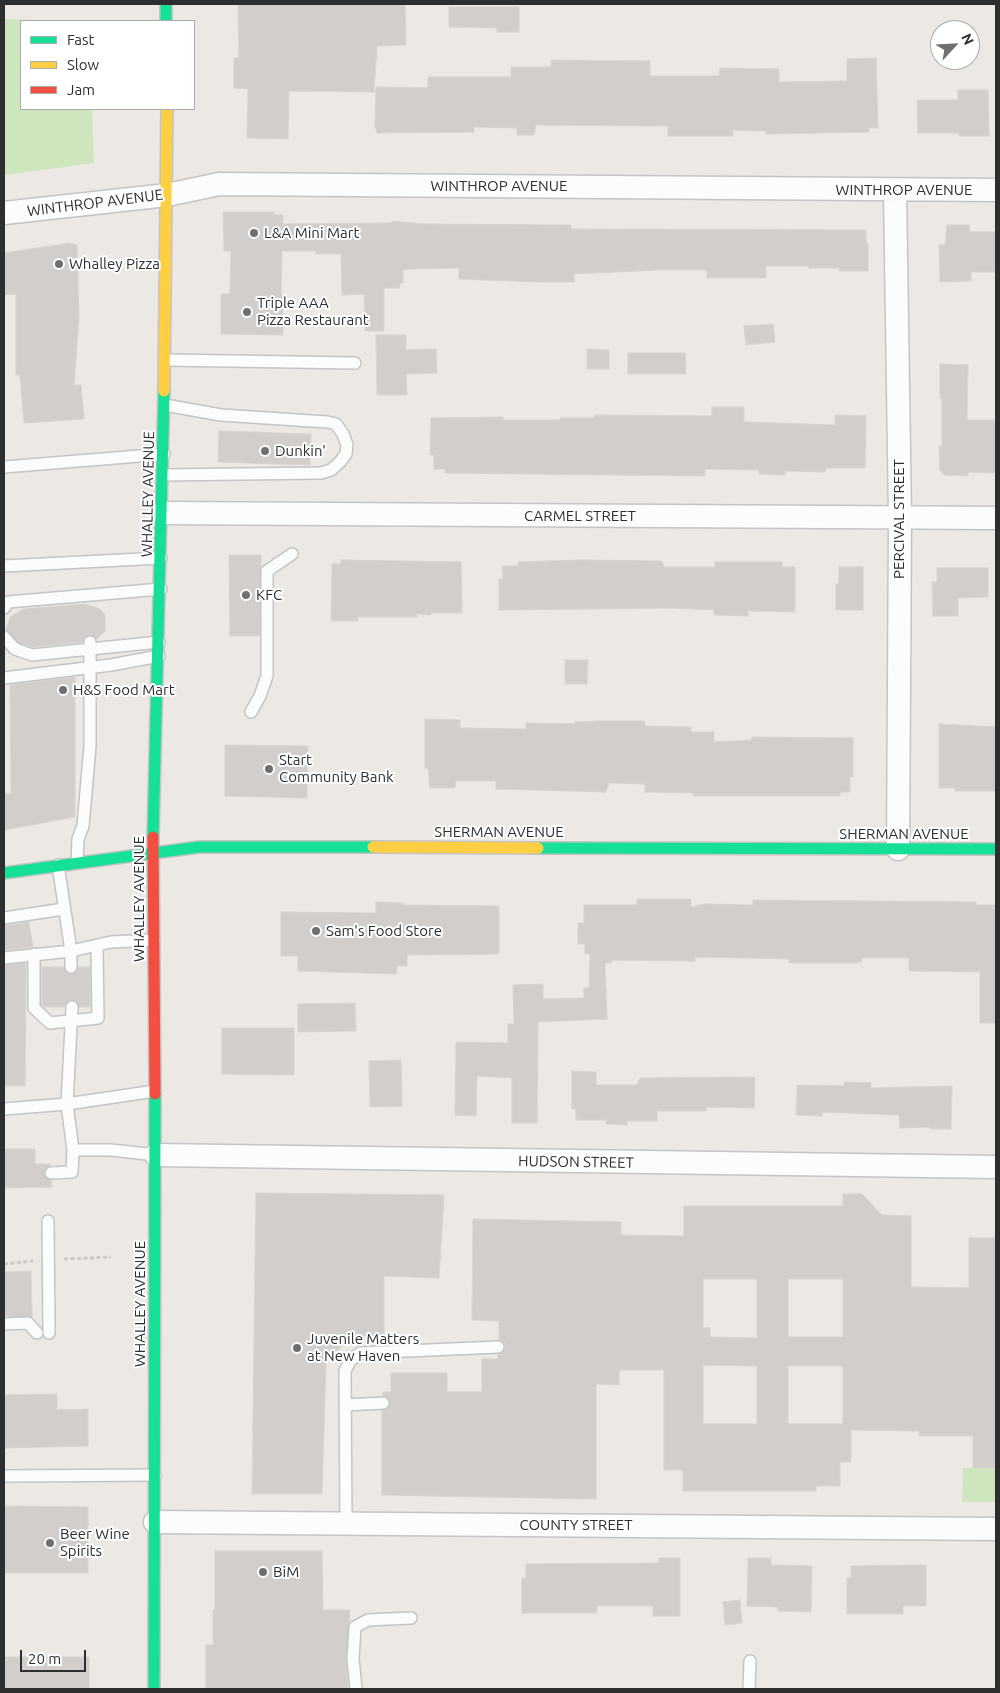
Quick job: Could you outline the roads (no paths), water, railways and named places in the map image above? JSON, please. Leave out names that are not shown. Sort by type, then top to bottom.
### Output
[{"type":"main road","points":[[166,4],[166,20]]},
{"type":"main road","name":"WHALLEY AVENUE","points":[[154,1689],[156,1155],[154,852],[164,454],[166,110]]},
{"type":"main road","name":"SHERMAN AVENUE","points":[[4,873],[199,847],[996,849]]},
{"type":"street","name":"WINTHROP AVENUE","points":[[4,214],[167,195],[219,184],[996,190]]},
{"type":"street","name":"PERCIVAL STREET","points":[[894,190],[900,517],[898,849]]},
{"type":"street","name":"CARMEL STREET","points":[[163,514],[996,518]]},
{"type":"street","name":"HUDSON STREET","points":[[156,1155],[996,1167]]},
{"type":"street","name":"COUNTY STREET","points":[[155,1522],[996,1528]]},
{"type":"lane","points":[[165,360],[355,362]]},
{"type":"lane","points":[[163,475],[321,472],[331,470],[340,462],[346,454],[347,445],[344,434],[336,424],[327,422],[221,416],[164,405]]},
{"type":"lane","points":[[4,468],[164,454]]},
{"type":"lane","points":[[251,712],[260,696],[267,676],[268,570],[292,554]]},
{"type":"lane","points":[[4,566],[162,558]]},
{"type":"lane","points":[[4,608],[8,602],[24,605],[88,600],[161,589]]},
{"type":"lane","points":[[4,637],[15,649],[27,651],[159,642]]},
{"type":"lane","points":[[77,863],[78,839],[83,826],[90,746],[90,646]]},
{"type":"lane","points":[[4,678],[159,656]]},
{"type":"lane","points":[[58,865],[71,951],[71,966]]},
{"type":"lane","points":[[4,918],[64,909]]},
{"type":"lane","points":[[4,958],[71,951],[96,947],[111,942],[154,940]]},
{"type":"lane","points":[[34,954],[34,1008],[50,1023],[72,1021],[98,1018],[96,947]]},
{"type":"lane","points":[[51,1173],[72,1172],[73,1150],[67,1104],[72,1007]]},
{"type":"lane","points":[[4,1109],[67,1104],[155,1091]]},
{"type":"lane","points":[[73,1150],[111,1150],[156,1155]]},
{"type":"lane","points":[[4,1324],[28,1323],[43,1333],[48,1221]]},
{"type":"lane","points":[[346,1524],[345,1371],[350,1361],[360,1353],[498,1347]]},
{"type":"lane","points":[[346,1405],[382,1403]]},
{"type":"lane","points":[[4,1476],[155,1475]]},
{"type":"lane","points":[[356,1689],[353,1652],[356,1627],[368,1620],[411,1618]]},
{"type":"lane","points":[[749,1689],[750,1661]]},
{"type":"place","name":"L&A Mini Mart","points":[[254,233]]},
{"type":"place","name":"Whalley Pizza","points":[[59,264]]},
{"type":"place","name":"Triple AAA Pizza Restaurant","points":[[247,312]]},
{"type":"place","name":"Dunkin'","points":[[265,451]]},
{"type":"place","name":"KFC","points":[[246,595]]},
{"type":"place","name":"H&S Food Mart","points":[[63,690]]},
{"type":"place","name":"Start Community Bank","points":[[269,769]]},
{"type":"place","name":"Sam's Food Store","points":[[316,931]]},
{"type":"place","name":"Juvenile Matters at New Haven","points":[[297,1348]]},
{"type":"place","name":"Beer Wine Spirits","points":[[50,1543]]},
{"type":"place","name":"BiM","points":[[263,1572]]}]
